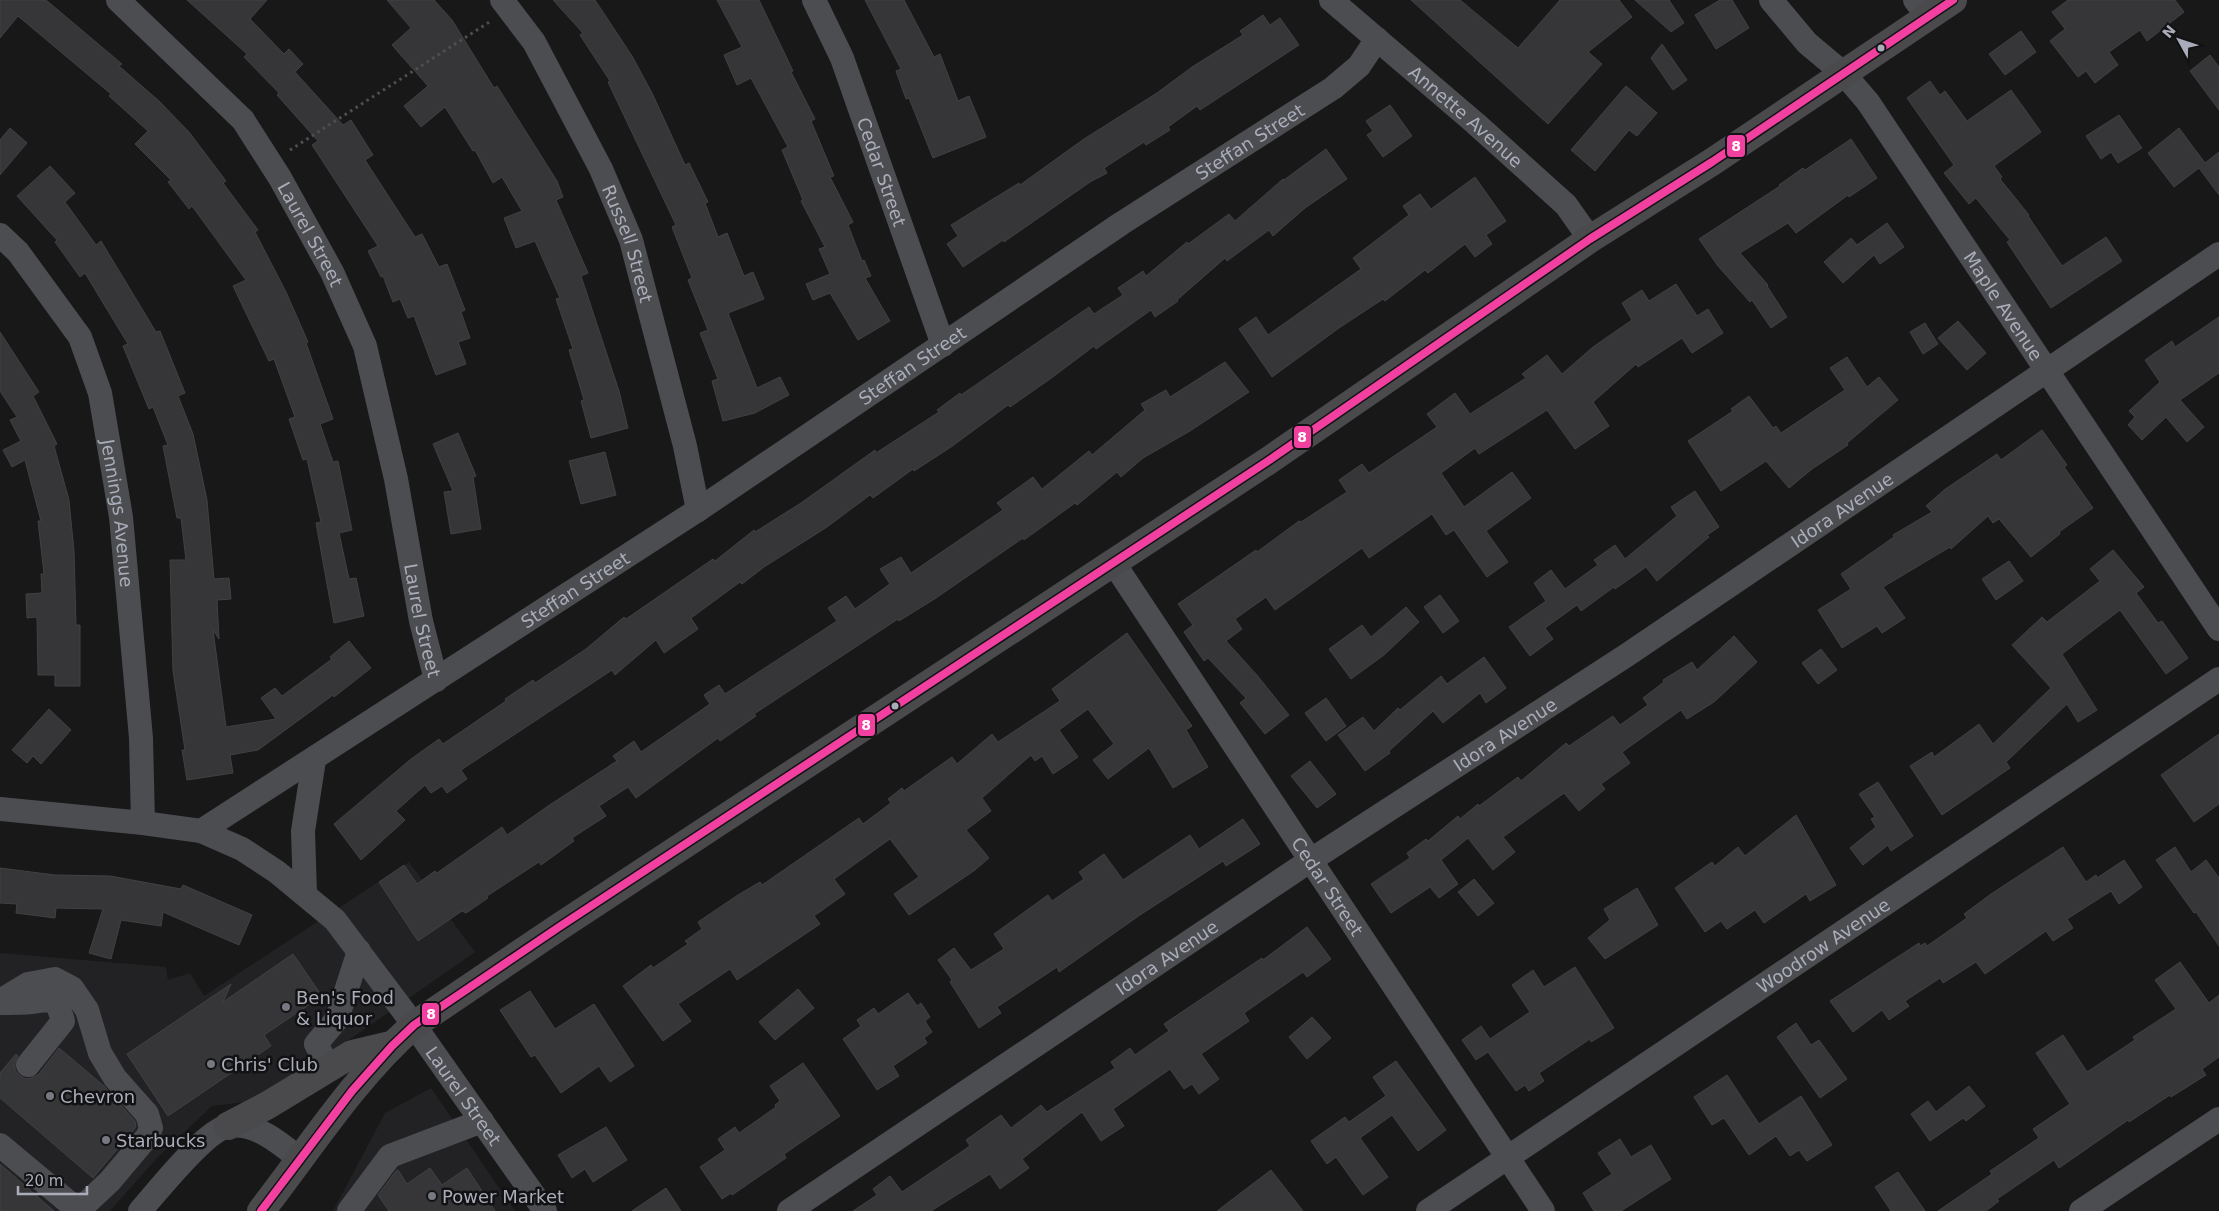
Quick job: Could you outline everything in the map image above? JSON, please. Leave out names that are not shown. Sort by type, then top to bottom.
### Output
[{"type":"main road","points":[[261,1211],[340,1108],[394,1044],[414,1026],[567,921],[1268,461],[1590,239],[1712,162],[1844,74],[1921,9],[1953,0]]},
{"type":"main road","points":[[228,1126],[352,1054],[394,1044]]},
{"type":"street","name":"Laurel Street","points":[[118,0],[243,120],[271,163],[332,272],[365,346],[396,479],[421,621],[436,680],[201,831]]},
{"type":"street","name":"Cedar Street","points":[[814,0],[842,58],[943,345]]},
{"type":"street","name":"Annette Avenue","points":[[1331,0],[1476,123],[1566,205],[1590,239]]},
{"type":"street","name":"Maple Avenue","points":[[1781,3],[1806,44],[1844,74],[1868,102],[2219,629]]},
{"type":"street","name":"Russell Street","points":[[505,5],[534,42],[601,170],[631,240],[685,446],[698,510]]},
{"type":"street","name":"Steffan Street","points":[[436,680],[698,510],[1122,223],[1333,88],[1359,66],[1377,39]]},
{"type":"street","name":"Jennings Avenue","points":[[0,235],[18,252],[80,337],[100,394],[121,517],[140,738],[144,823]]},
{"type":"street","name":"Idora Avenue","points":[[789,1211],[1311,860],[1628,655],[2219,254]]},
{"type":"street","name":"Cedar Street","points":[[1113,562],[1543,1211]]},
{"type":"street","name":"Woodrow Avenue","points":[[1428,1211],[2219,679]]},
{"type":"street","points":[[304,894],[303,831],[314,760]]},
{"type":"street","points":[[0,809],[144,823],[201,831],[242,849],[277,872],[304,894]]},
{"type":"street","name":"Laurel Street","points":[[304,894],[335,920],[359,951],[482,1120],[545,1211]]},
{"type":"street","points":[[328,1068],[316,1044],[337,1019],[359,951]]},
{"type":"street","points":[[0,1002],[28,984],[55,979],[72,988],[87,1010],[100,1053],[115,1078],[147,1114],[151,1128],[147,1137],[110,1181],[78,1211],[0,1145]]},
{"type":"street","points":[[0,1002],[33,1002],[44,999],[52,1000],[59,1007],[63,1021],[28,1065]]},
{"type":"street","points":[[2081,1211],[2219,1119]]},
{"type":"street","points":[[349,1211],[390,1156],[482,1120]]},
{"type":"street","points":[[140,1211],[194,1151],[214,1133],[228,1126],[242,1126],[267,1135],[301,1160]]},
{"type":"path","points":[[271,163],[505,5]]},
{"type":"shaded area","points":[[409,862],[475,952],[263,1100],[212,1106],[157,1158],[110,1211],[0,1211],[0,953],[166,967],[168,980],[190,973],[204,996]]},
{"type":"shaded area","points":[[431,1088],[515,1211],[333,1211],[385,1113]]},
{"type":"building","points":[[0,0],[46,0],[122,64],[119,66],[159,101],[189,132],[226,181],[223,183],[258,230],[255,232],[286,292],[308,342],[306,343],[333,419],[320,424],[333,462],[338,461],[352,530],[339,533],[349,579],[356,578],[364,616],[334,623],[316,523],[321,522],[307,459],[303,460],[289,419],[295,417],[274,359],[269,361],[233,286],[246,280],[192,206],[189,209],[168,182],[171,180],[135,144],[148,131],[109,96],[111,94],[18,16],[0,38]]},
{"type":"building","points":[[187,0],[267,0],[250,19],[284,54],[289,49],[303,64],[295,72],[343,125],[351,120],[373,155],[365,160],[415,237],[422,234],[439,267],[447,264],[465,310],[461,312],[470,338],[458,342],[466,364],[436,375],[414,316],[408,318],[400,299],[393,302],[383,276],[381,277],[368,251],[378,246],[312,145],[318,141],[277,95],[279,93],[244,57],[247,54]]},
{"type":"building","points":[[387,0],[434,0],[452,20],[494,88],[497,86],[557,181],[563,197],[556,200],[588,273],[581,276],[619,391],[628,428],[591,438],[581,401],[584,400],[569,350],[573,349],[556,299],[560,298],[535,241],[516,248],[504,218],[522,211],[502,177],[493,183],[475,150],[473,151],[445,107],[421,127],[404,106],[428,86],[392,45],[411,28]]},
{"type":"building","points":[[553,0],[595,0],[632,56],[652,93],[685,165],[689,163],[708,202],[705,203],[718,237],[727,233],[744,276],[753,272],[764,299],[728,313],[757,388],[780,377],[789,395],[755,413],[723,421],[712,381],[718,379],[700,333],[708,330],[688,280],[692,278],[672,227],[676,225],[608,82],[610,81],[580,35],[583,33]]},
{"type":"building","points":[[717,0],[759,0],[793,71],[791,72],[815,119],[811,121],[834,176],[830,177],[853,222],[848,225],[862,261],[864,260],[871,276],[865,278],[890,321],[858,340],[830,293],[813,300],[806,284],[830,274],[819,249],[825,247],[801,201],[803,200],[782,150],[788,147],[751,78],[737,85],[724,55],[742,47]]},
{"type":"building","points":[[865,0],[904,0],[934,57],[940,54],[958,101],[969,96],[986,137],[933,158],[909,98],[906,99],[896,71],[901,69]]},
{"type":"building","points":[[1411,0],[1460,0],[1518,48],[1560,0],[1619,0],[1632,17],[1588,52],[1602,64],[1548,124]]},
{"type":"building","points":[[1635,0],[1669,0],[1684,23],[1671,32]]},
{"type":"building","points":[[1720,0],[1732,0],[1749,28],[1716,49],[1695,15]]},
{"type":"building","points":[[2068,0],[2175,0],[2184,12],[2147,41],[2140,30],[2109,52],[2118,65],[2095,83],[2086,71],[2078,77],[2050,41],[2065,29],[2052,12]]},
{"type":"building","points":[[1263,15],[1270,25],[1280,18],[1299,45],[1200,110],[1197,106],[1168,127],[1170,130],[1146,145],[1144,142],[1104,168],[1107,173],[1090,182],[1004,242],[1003,240],[963,267],[947,244],[958,236],[951,225],[1019,183],[1020,185],[1084,139],[1157,93],[1192,67],[1243,35],[1240,31]]},
{"type":"building","points":[[2021,31],[2036,52],[2005,75],[1989,54]]},
{"type":"building","points":[[1662,44],[1687,80],[1673,90],[1651,58]]},
{"type":"building","points":[[2210,55],[2219,67],[2219,110],[2190,71]]},
{"type":"building","points":[[1930,81],[1940,95],[1945,91],[1967,121],[2011,90],[2041,132],[1994,166],[2002,177],[2000,179],[2029,215],[2062,266],[2106,237],[2122,261],[2051,308],[2007,242],[2010,240],[1976,198],[1969,204],[1944,173],[1954,165],[1907,98]]},
{"type":"building","points":[[1626,86],[1657,113],[1637,136],[1629,130],[1595,171],[1571,150]]},
{"type":"building","points":[[1390,105],[1412,136],[1383,157],[1367,135],[1373,131],[1366,121]]},
{"type":"building","points":[[2119,115],[2142,148],[2118,163],[2111,152],[2101,159],[2086,136]]},
{"type":"building","points":[[10,128],[27,143],[0,175],[0,140]]},
{"type":"building","points":[[2179,128],[2205,163],[2219,152],[2219,195],[2199,168],[2174,187],[2148,153]]},
{"type":"building","points":[[1851,139],[1877,178],[1849,197],[1848,195],[1796,233],[1788,223],[1740,253],[1768,285],[1787,317],[1771,328],[1752,300],[1750,302],[1718,266],[1699,239],[1780,186],[1803,168],[1805,170]]},
{"type":"building","points":[[1326,149],[1347,179],[1305,208],[1273,236],[1269,230],[1227,261],[1225,258],[1178,301],[1155,317],[1151,310],[1096,349],[1094,346],[1050,379],[1010,407],[1008,405],[951,447],[914,471],[913,469],[873,498],[870,495],[827,527],[764,567],[742,584],[740,582],[691,618],[698,629],[664,653],[656,640],[615,675],[612,670],[461,770],[467,779],[447,793],[442,786],[431,793],[425,785],[396,811],[405,820],[361,860],[334,824],[411,759],[439,739],[443,744],[533,680],[535,683],[586,649],[624,617],[626,619],[713,559],[715,561],[754,530],[755,532],[801,503],[875,450],[876,453],[939,412],[937,410],[960,393],[961,395],[1089,307],[1094,314],[1123,295],[1118,288],[1143,271],[1146,276],[1187,242],[1188,244],[1229,214],[1235,221],[1283,179]]},
{"type":"building","points":[[50,166],[75,193],[65,202],[96,245],[101,241],[156,332],[160,331],[185,393],[178,396],[193,434],[207,500],[214,579],[229,578],[231,599],[217,600],[219,639],[213,630],[226,727],[276,719],[261,698],[275,688],[282,696],[332,659],[330,657],[349,641],[371,668],[334,697],[333,695],[258,750],[230,755],[233,773],[187,780],[182,750],[185,750],[173,671],[170,560],[186,560],[181,518],[177,518],[163,446],[168,445],[153,407],[149,409],[123,346],[128,344],[85,273],[80,277],[55,242],[57,240],[17,196]]},
{"type":"building","points":[[1475,177],[1506,221],[1486,235],[1492,244],[1475,257],[1465,244],[1428,273],[1425,270],[1385,301],[1383,299],[1339,328],[1272,377],[1239,329],[1256,317],[1268,335],[1361,269],[1353,258],[1409,215],[1403,206],[1420,194],[1431,209]]},
{"type":"building","points":[[1887,223],[1904,247],[1880,264],[1874,255],[1843,283],[1824,262],[1851,238],[1857,245]]},
{"type":"building","points":[[1676,284],[1697,316],[1708,309],[1723,333],[1692,353],[1682,338],[1638,367],[1636,364],[1593,402],[1609,426],[1575,449],[1547,410],[1479,454],[1475,448],[1441,473],[1464,507],[1512,472],[1531,498],[1486,531],[1508,562],[1487,577],[1454,530],[1446,535],[1432,514],[1369,558],[1362,548],[1275,610],[1266,597],[1235,619],[1242,629],[1226,641],[1289,715],[1265,734],[1240,703],[1246,698],[1208,658],[1204,661],[1184,632],[1193,625],[1178,604],[1256,550],[1257,552],[1299,521],[1301,522],[1347,492],[1339,480],[1362,464],[1369,473],[1437,427],[1427,414],[1455,393],[1470,414],[1526,378],[1522,374],[1547,355],[1562,374],[1593,347],[1632,320],[1622,303],[1642,290],[1649,301]]},
{"type":"building","points":[[2219,317],[2219,373],[2180,400],[2204,427],[2187,442],[2166,417],[2142,440],[2128,425],[2135,417],[2129,411],[2160,382],[2145,360],[2172,341],[2175,347]]},
{"type":"building","points":[[1958,321],[1986,353],[1967,370],[1938,338]]},
{"type":"building","points":[[1925,323],[1938,344],[1923,354],[1910,332]]},
{"type":"building","points":[[0,332],[39,392],[33,396],[57,444],[54,446],[69,500],[74,551],[76,625],[80,625],[80,686],[55,686],[55,675],[38,675],[37,617],[27,618],[26,594],[42,593],[41,574],[44,574],[38,521],[41,521],[25,460],[12,467],[3,450],[21,441],[10,420],[17,417],[0,391]]},
{"type":"building","points":[[1847,357],[1867,387],[1879,377],[1898,400],[1847,443],[1848,445],[1812,469],[1789,488],[1766,461],[1721,491],[1688,441],[1733,411],[1731,409],[1749,396],[1773,428],[1776,426],[1781,433],[1845,390],[1830,368]]},
{"type":"building","points":[[1225,362],[1249,392],[1190,431],[1143,458],[1121,477],[1117,472],[1077,505],[1075,503],[1024,540],[1023,538],[936,598],[899,621],[898,619],[754,714],[756,716],[720,741],[718,738],[636,798],[628,787],[599,806],[606,816],[572,838],[574,841],[541,865],[539,862],[487,896],[488,898],[466,913],[462,911],[418,941],[379,882],[404,865],[417,884],[435,871],[437,873],[502,827],[507,835],[617,761],[613,756],[634,741],[641,752],[710,704],[704,695],[719,685],[725,694],[837,621],[828,608],[846,596],[855,609],[890,584],[880,569],[901,557],[911,573],[1003,510],[997,503],[1033,477],[1042,489],[1089,451],[1092,455],[1145,410],[1141,404],[1166,390],[1170,397]]},
{"type":"building","points":[[2042,430],[2067,465],[2064,467],[2093,508],[2059,532],[2060,534],[2031,557],[1999,519],[1993,523],[1988,516],[1951,549],[1950,547],[1883,587],[1905,618],[1882,633],[1877,626],[1842,648],[1818,610],[1851,589],[1841,574],[1894,537],[1893,535],[1932,512],[1926,506],[1944,490],[1997,454],[2001,460]]},
{"type":"building","points":[[458,433],[476,476],[473,477],[481,529],[451,534],[444,492],[453,491],[433,444]]},
{"type":"building","points":[[605,452],[616,495],[581,504],[569,461]]},
{"type":"building","points":[[1695,491],[1719,527],[1707,535],[1709,537],[1657,581],[1646,567],[1581,611],[1577,605],[1545,628],[1553,639],[1530,656],[1509,627],[1546,601],[1534,583],[1551,570],[1565,589],[1598,565],[1594,560],[1615,545],[1625,559],[1677,516],[1671,507]]},
{"type":"building","points":[[2113,550],[2144,587],[2136,593],[2158,623],[2162,621],[2188,658],[2166,674],[2120,610],[2062,654],[2097,710],[2078,722],[2067,704],[2006,762],[2010,768],[1942,815],[1910,766],[1932,752],[1934,757],[1979,724],[1993,744],[2051,688],[2012,645],[2042,617],[2047,622],[2100,581],[2090,569]]},
{"type":"building","points":[[2009,561],[2023,581],[1996,600],[1982,579]]},
{"type":"building","points":[[1440,595],[1459,621],[1443,633],[1424,607]]},
{"type":"building","points":[[1406,607],[1419,622],[1384,655],[1351,679],[1329,649],[1362,625],[1371,637]]},
{"type":"building","points":[[1127,633],[1192,726],[1186,730],[1208,767],[1173,788],[1149,748],[1108,779],[1093,760],[1114,744],[1088,709],[1059,730],[1078,757],[1053,774],[1042,756],[1035,761],[1031,755],[982,798],[991,811],[966,830],[989,858],[975,870],[909,915],[894,894],[919,877],[890,839],[834,879],[845,894],[814,916],[820,924],[737,980],[730,969],[678,1004],[691,1021],[663,1041],[623,986],[651,965],[653,968],[688,944],[685,941],[702,929],[698,922],[760,882],[762,885],[859,818],[863,824],[891,803],[888,799],[902,788],[904,791],[952,757],[957,764],[992,734],[998,742],[1060,701],[1052,689]]},
{"type":"building","points":[[1734,636],[1757,662],[1714,702],[1687,719],[1681,710],[1622,752],[1630,763],[1601,784],[1605,789],[1579,811],[1564,793],[1503,837],[1515,852],[1493,870],[1468,838],[1441,860],[1458,884],[1439,898],[1430,887],[1391,913],[1371,884],[1410,858],[1407,853],[1426,839],[1428,841],[1458,816],[1460,819],[1478,804],[1479,806],[1518,777],[1521,781],[1566,743],[1569,746],[1613,716],[1620,725],[1648,705],[1643,698],[1664,682],[1663,680],[1692,662],[1697,670]]},
{"type":"building","points":[[1821,649],[1837,670],[1818,684],[1802,663]]},
{"type":"building","points":[[1484,657],[1506,688],[1486,703],[1480,693],[1443,723],[1433,711],[1389,751],[1390,753],[1365,771],[1338,735],[1363,717],[1374,731],[1398,708],[1400,710],[1441,676],[1447,684]]},
{"type":"building","points":[[1326,698],[1346,726],[1326,741],[1305,713]]},
{"type":"building","points":[[49,709],[71,730],[41,764],[33,756],[27,763],[12,750]]},
{"type":"building","points":[[2219,734],[2219,804],[2194,822],[2161,775]]},
{"type":"building","points":[[1310,761],[1336,794],[1317,808],[1291,776]]},
{"type":"building","points":[[1878,782],[1913,836],[1891,851],[1888,845],[1863,865],[1850,848],[1876,827],[1871,819],[1875,817],[1859,794]]},
{"type":"building","points":[[1796,815],[1836,885],[1810,901],[1806,894],[1764,923],[1755,910],[1727,929],[1721,921],[1705,932],[1675,888],[1712,862],[1715,866],[1738,847],[1745,856]]},
{"type":"building","points":[[1243,819],[1260,844],[1226,866],[1223,861],[1140,915],[1059,972],[1057,967],[997,1007],[1001,1013],[979,1028],[950,982],[952,980],[938,960],[954,948],[971,970],[1004,949],[994,934],[1048,895],[1052,901],[1084,879],[1079,872],[1104,854],[1123,880],[1190,835],[1199,849]]},
{"type":"building","points":[[2063,847],[2086,882],[2096,875],[2097,878],[2124,860],[2142,887],[2119,904],[2111,891],[2067,919],[2073,928],[2053,941],[2046,931],[1985,974],[1976,962],[1943,983],[1940,978],[1905,1001],[1909,1006],[1889,1020],[1882,1010],[1853,1032],[1830,1001],[1919,943],[1920,946],[1925,943],[1927,946],[1967,918],[1964,914],[1991,894]]},
{"type":"building","points":[[2175,847],[2191,872],[2206,860],[2219,878],[2219,946],[2196,912],[2194,913],[2156,860]]},
{"type":"building","points":[[0,868],[55,875],[110,876],[181,889],[183,885],[252,915],[239,945],[163,912],[161,926],[121,920],[111,959],[89,953],[103,909],[56,908],[55,918],[16,913],[17,904],[0,903]]},
{"type":"building","points":[[1474,879],[1494,903],[1478,916],[1458,892]]},
{"type":"building","points":[[1637,888],[1658,925],[1605,959],[1588,938],[1610,920],[1604,909]]},
{"type":"building","points":[[1307,927],[1331,959],[1307,977],[1303,972],[1244,1013],[1249,1021],[1201,1054],[1219,1079],[1199,1094],[1192,1084],[1184,1089],[1170,1069],[1113,1109],[1124,1126],[1101,1141],[1082,1112],[1022,1159],[1029,1168],[1000,1189],[990,1174],[931,1211],[853,1211],[877,1195],[873,1189],[890,1176],[902,1192],[970,1146],[966,1140],[1001,1115],[1011,1128],[1041,1105],[1047,1112],[1115,1068],[1111,1062],[1130,1048],[1135,1055],[1169,1031],[1164,1024],[1262,958],[1263,960]]},
{"type":"building","points":[[293,954],[322,996],[264,1035],[271,1046],[168,1116],[127,1054],[231,984],[223,1002]]},
{"type":"building","points":[[2180,962],[2209,1003],[2219,995],[2219,1057],[2202,1069],[2206,1075],[2171,1097],[2170,1095],[2129,1122],[2128,1120],[2059,1168],[2054,1160],[1997,1199],[1999,1201],[1986,1211],[1938,1211],[1992,1174],[1990,1171],[2039,1138],[2033,1129],[2070,1104],[2036,1053],[2063,1035],[2087,1072],[2135,1040],[2133,1037],[2176,1009],[2155,980]]},
{"type":"building","points":[[1575,967],[1614,1028],[1591,1042],[1590,1039],[1539,1073],[1544,1081],[1529,1091],[1525,1085],[1516,1091],[1488,1052],[1476,1060],[1462,1040],[1481,1026],[1490,1039],[1530,1012],[1512,985],[1533,970],[1544,987]]},
{"type":"building","points":[[798,989],[814,1008],[775,1040],[759,1022]]},
{"type":"building","points":[[530,991],[555,1029],[594,1004],[634,1066],[610,1082],[599,1066],[561,1093],[535,1055],[531,1057],[500,1010]]},
{"type":"building","points":[[908,993],[917,1006],[921,1003],[930,1017],[925,1021],[932,1032],[924,1038],[927,1043],[893,1066],[899,1076],[877,1090],[843,1039],[861,1026],[857,1020],[874,1008],[878,1014]]},
{"type":"building","points":[[1312,1017],[1331,1038],[1307,1059],[1289,1037]]},
{"type":"building","points":[[1796,1023],[1811,1045],[1819,1040],[1847,1079],[1820,1098],[1777,1037]]},
{"type":"building","points":[[59,1048],[104,1086],[135,1121],[136,1127],[93,1178],[0,1098],[0,1073],[16,1054],[18,1056],[15,1062],[15,1070],[26,1079],[33,1078],[39,1074]]},
{"type":"building","points":[[1396,1061],[1446,1130],[1418,1151],[1392,1115],[1360,1138],[1388,1177],[1363,1195],[1336,1157],[1327,1164],[1311,1141],[1345,1117],[1349,1122],[1386,1096],[1373,1077]]},
{"type":"building","points":[[803,1063],[840,1116],[784,1154],[786,1158],[732,1195],[731,1193],[722,1199],[700,1167],[725,1150],[718,1139],[735,1127],[739,1133],[776,1107],[775,1105],[780,1101],[770,1086]]},
{"type":"building","points":[[1727,1075],[1759,1124],[1801,1096],[1832,1145],[1807,1161],[1799,1150],[1790,1156],[1776,1136],[1749,1155],[1724,1118],[1712,1125],[1694,1097]]},
{"type":"building","points":[[1969,1086],[1985,1106],[1966,1121],[1963,1118],[1930,1141],[1911,1114],[1928,1101],[1936,1112]]},
{"type":"building","points":[[606,1127],[627,1160],[593,1182],[585,1169],[572,1178],[558,1155]]},
{"type":"building","points":[[1620,1139],[1631,1157],[1651,1145],[1671,1179],[1621,1211],[1594,1211],[1583,1193],[1612,1174],[1598,1153]]},
{"type":"building","points":[[0,1164],[54,1211],[0,1211]]},
{"type":"building","name":"Power Market","points":[[430,1168],[442,1185],[467,1168],[495,1211],[389,1211],[378,1195],[396,1171],[398,1170],[407,1184]]},
{"type":"building","points":[[1271,1170],[1303,1211],[1217,1211]]},
{"type":"building","points":[[1898,1172],[1925,1211],[1891,1211],[1875,1187]]},
{"type":"building","points":[[666,1188],[681,1211],[632,1211]]},
{"type":"tunnel","points":[[0,1098],[28,1065]]},
{"type":"transit line","name":"8","points":[[261,1211],[352,1091],[392,1046],[414,1025],[559,927],[1268,461],[1590,239],[1712,162],[1953,0]]},
{"type":"place","name":"Ben's Food & Liquor","points":[[286,1007]]},
{"type":"place","name":"Chris' Club","points":[[211,1064]]},
{"type":"place","name":"Chevron","points":[[50,1096]]},
{"type":"place","name":"Starbucks","points":[[106,1140]]},
{"type":"place","name":"Power Market","points":[[432,1196]]}]
